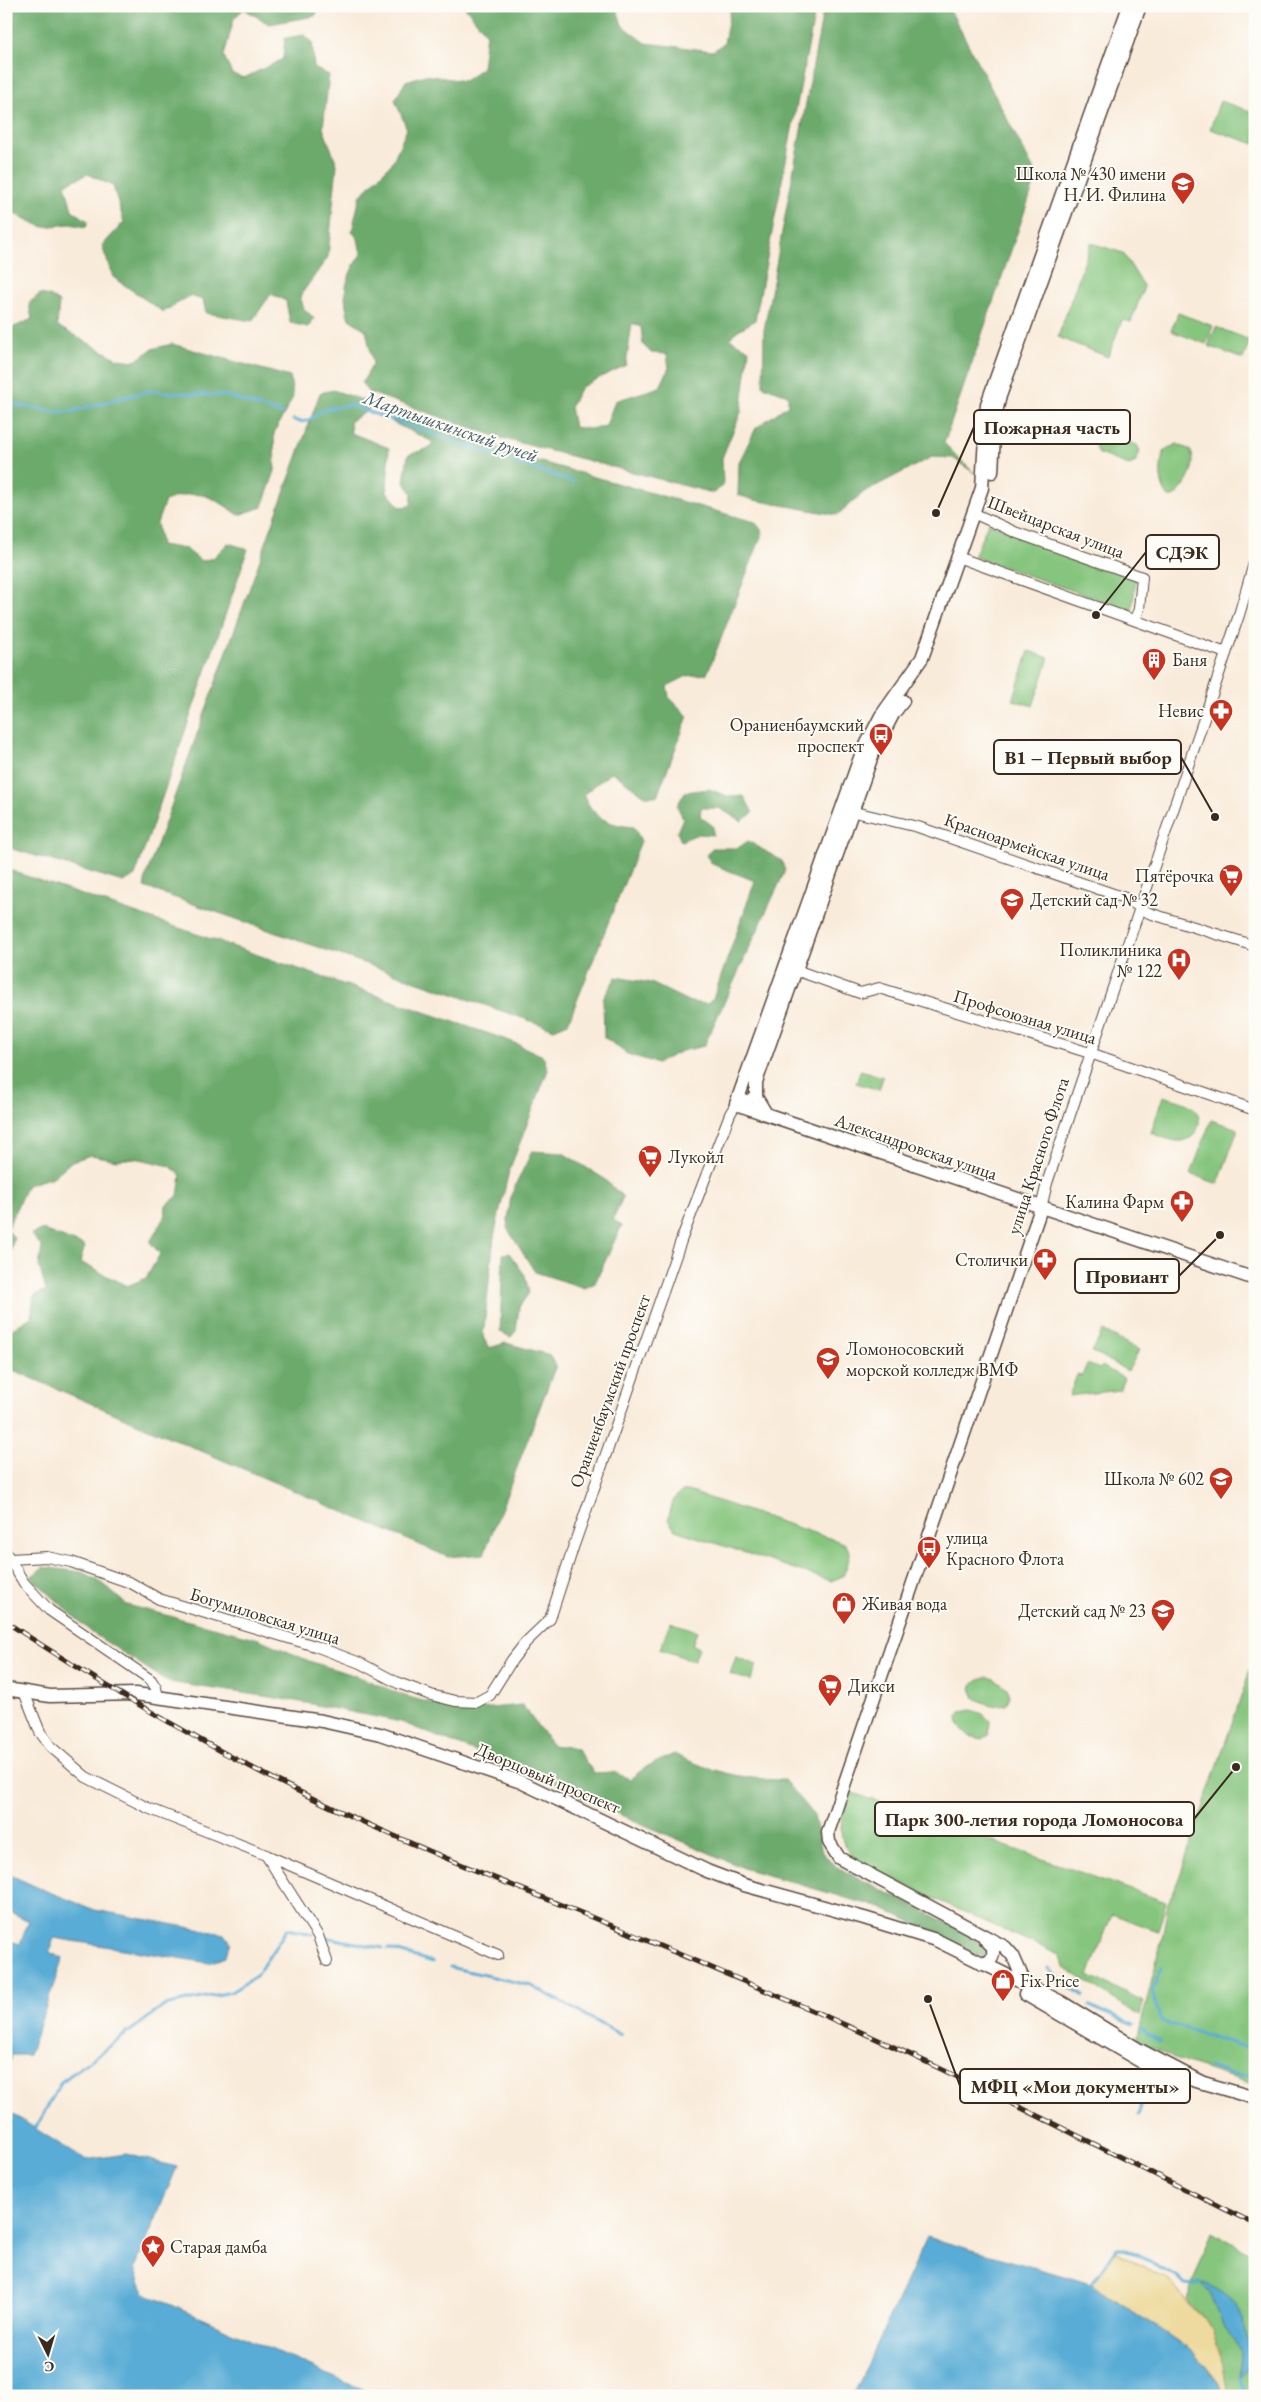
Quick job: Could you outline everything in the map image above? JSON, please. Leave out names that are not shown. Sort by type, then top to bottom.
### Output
[{"type":"main road","name":"Ораниенбаумский проспект","points":[[1107,84],[1129,6]]},
{"type":"main road","name":"Ораниенбаумский проспект","points":[[847,810],[860,755],[873,729],[922,658],[992,476],[993,435],[1000,396],[1094,119],[1140,6]]},
{"type":"main road","name":"Ораниенбаумский проспект","points":[[736,1104],[790,968],[847,810],[885,728],[923,671],[963,559],[976,514]]},
{"type":"main road","name":"Ораниенбаумский проспект","points":[[756,1097],[756,1082],[790,968]]},
{"type":"main road","points":[[756,1097],[765,1112]]},
{"type":"main road","name":"Александровская улица","points":[[736,1104],[765,1112],[1040,1208],[1255,1279]]},
{"type":"main road","name":"улица Красного Флота","points":[[1027,1985],[1010,1951],[974,1929],[839,1858],[829,1842],[828,1832],[1040,1208]]},
{"type":"main road","name":"Дворцовый проспект","points":[[6,1689],[78,1696],[119,1694],[158,1697],[322,1721],[380,1734],[521,1782],[716,1875],[776,1894],[864,1918],[920,1937],[936,1940],[1027,1985],[1138,2049],[1201,2082],[1255,2098]]},
{"type":"main road","points":[[974,1929],[994,1947],[992,1958],[982,1964]]},
{"type":"main road","name":"Дворцовый проспект","points":[[920,1937],[930,1945],[1007,1984],[1027,1985]]},
{"type":"main road","points":[[1007,1984],[1027,1985]]},
{"type":"street","name":"Швейцарская улица","points":[[976,514],[1017,533],[1142,577],[1139,609],[1135,620]]},
{"type":"street","points":[[963,559],[1226,653]]},
{"type":"street","name":"улица Красного Флота","points":[[1040,1208],[1090,1053],[1226,653],[1250,596],[1255,560]]},
{"type":"street","name":"Красноармейская улица","points":[[847,810],[918,827],[1125,898],[1152,914],[1255,946]]},
{"type":"street","name":"Профсоюзная улица","points":[[790,968],[860,993],[879,988],[1090,1053],[1255,1110]]},
{"type":"street","points":[[736,1104],[756,1097]]},
{"type":"street","name":"Ораниенбаумский проспект","points":[[500,1679],[526,1642],[550,1619],[574,1544],[682,1238],[730,1114],[736,1104]]},
{"type":"street","name":"Богумиловская улица","points":[[8,1556],[47,1557],[71,1562],[131,1583],[159,1599],[226,1617],[342,1656],[398,1683],[455,1701],[477,1702],[490,1696],[500,1679]]},
{"type":"street","name":"Богумиловская улица","points":[[8,1556],[24,1583],[49,1610],[151,1680],[156,1688],[158,1697]]},
{"type":"street","points":[[24,1692],[40,1732],[51,1747],[86,1777],[148,1808],[266,1855],[498,1955]]},
{"type":"street","points":[[266,1855],[318,1936],[327,1961]]},
{"type":"green space","points":[[6,6],[320,6],[315,16],[269,24],[244,9],[234,18],[224,56],[232,74],[244,78],[283,59],[285,38],[305,35],[312,42],[314,68],[329,75],[323,128],[337,164],[328,257],[300,296],[304,309],[314,318],[308,327],[290,323],[286,301],[271,294],[252,321],[206,313],[203,300],[190,296],[163,312],[113,277],[102,246],[124,222],[113,186],[88,174],[65,184],[72,210],[88,221],[86,227],[70,224],[43,227],[6,210]]},
{"type":"green space","points":[[464,6],[616,6],[622,25],[646,43],[713,51],[724,43],[731,6],[816,6],[755,320],[737,331],[730,339],[749,350],[741,412],[722,458],[723,486],[713,493],[501,438],[368,392],[362,383],[373,364],[366,330],[349,319],[345,301],[346,285],[361,254],[358,239],[352,231],[360,196],[392,163],[407,129],[395,100],[406,81],[425,75],[464,81],[482,68],[486,33]],"holes":[[[632,323],[641,327],[643,345],[651,353],[667,354],[669,368],[660,387],[615,401],[606,426],[590,429],[574,427],[570,407],[581,387],[626,365]]]},
{"type":"green space","points":[[824,6],[948,6],[1037,176],[944,443],[974,473],[953,458],[932,457],[864,492],[837,515],[754,500],[738,495],[739,462],[756,428],[788,405],[788,395],[763,386],[764,330]]},
{"type":"green space","points":[[1220,101],[1255,113],[1255,144],[1210,129]]},
{"type":"green space","points":[[1091,243],[1123,253],[1144,287],[1131,322],[1122,320],[1108,357],[1058,337]]},
{"type":"green space","points":[[40,294],[50,296],[59,302],[57,326],[118,359],[135,361],[152,349],[172,344],[290,377],[293,397],[274,433],[275,471],[262,507],[239,515],[212,499],[196,494],[187,495],[165,501],[157,523],[161,545],[186,549],[201,561],[213,558],[228,543],[248,549],[135,876],[123,882],[6,847],[6,322],[12,328],[32,319],[29,303]]},
{"type":"green space","points":[[1178,313],[1213,326],[1206,344],[1171,331]]},
{"type":"green space","points":[[1216,327],[1250,340],[1243,359],[1208,346]]},
{"type":"green space","points":[[333,390],[366,401],[369,410],[350,421],[351,433],[389,448],[387,492],[400,507],[411,506],[412,493],[404,482],[408,455],[429,448],[433,442],[392,422],[398,410],[523,457],[755,522],[763,532],[707,674],[687,676],[667,686],[669,697],[688,716],[657,796],[645,796],[612,772],[584,794],[592,809],[603,819],[634,827],[641,841],[568,1023],[554,1029],[144,887],[147,873],[320,393]]},
{"type":"green space","points":[[1105,434],[1137,445],[1140,451],[1136,462],[1129,465],[1099,454],[1095,447],[1099,437]]},
{"type":"green space","points":[[1177,444],[1190,450],[1193,462],[1192,469],[1178,493],[1173,497],[1169,497],[1163,487],[1161,466],[1166,449]]},
{"type":"green space","points":[[988,523],[1136,579],[1132,611],[974,557]]},
{"type":"green space","points":[[1029,651],[1049,658],[1033,706],[1013,700]]},
{"type":"green space","points":[[709,789],[730,797],[744,796],[753,813],[741,821],[719,808],[701,808],[700,816],[713,826],[713,835],[698,834],[681,841],[677,832],[683,818],[677,806],[685,792]]},
{"type":"green space","points":[[748,841],[782,861],[785,871],[704,1046],[682,1051],[657,1063],[627,1054],[604,1037],[603,999],[616,977],[651,983],[690,1002],[707,1004],[713,999],[755,881],[712,864],[706,855],[712,848],[738,848]]},
{"type":"green space","points":[[6,869],[510,1041],[543,1056],[548,1070],[509,1171],[494,1236],[483,1337],[489,1348],[506,1343],[550,1355],[556,1365],[484,1554],[448,1557],[6,1367],[6,1333],[31,1317],[34,1296],[46,1290],[39,1266],[42,1247],[31,1234],[43,1230],[85,1246],[80,1262],[127,1286],[146,1278],[160,1254],[150,1242],[165,1216],[166,1205],[178,1196],[181,1175],[170,1166],[135,1158],[117,1160],[91,1155],[72,1161],[53,1177],[27,1185],[7,1229],[14,1238],[9,1258],[6,1258]]},
{"type":"green space","points":[[861,1070],[883,1077],[879,1090],[856,1083]]},
{"type":"green space","points":[[1163,1096],[1186,1103],[1196,1111],[1199,1116],[1199,1122],[1196,1132],[1192,1137],[1187,1140],[1177,1141],[1151,1133]]},
{"type":"green space","points":[[1211,1120],[1238,1129],[1218,1184],[1191,1174]]},
{"type":"green space","points":[[532,1151],[563,1153],[603,1178],[623,1197],[613,1220],[622,1225],[595,1283],[585,1288],[535,1272],[507,1228],[511,1195]]},
{"type":"green space","points":[[509,1253],[525,1275],[529,1293],[519,1307],[516,1331],[511,1337],[500,1332],[503,1254]]},
{"type":"green space","points":[[1103,1331],[1139,1350],[1128,1371],[1092,1352]]},
{"type":"green space","points":[[1087,1364],[1100,1369],[1102,1366],[1125,1379],[1120,1390],[1069,1396],[1077,1375],[1082,1376]]},
{"type":"green space","points":[[688,1491],[844,1543],[849,1551],[849,1555],[843,1576],[831,1581],[675,1530],[668,1520],[672,1505],[679,1494]]},
{"type":"green space","points":[[43,1567],[82,1572],[99,1581],[127,1605],[259,1639],[309,1661],[362,1678],[405,1696],[459,1711],[522,1705],[552,1745],[576,1748],[594,1773],[613,1772],[630,1779],[646,1767],[674,1754],[714,1770],[769,1780],[784,1780],[814,1816],[822,1852],[837,1867],[963,1931],[988,1949],[989,1953],[983,1957],[944,1936],[881,1908],[746,1869],[500,1762],[401,1722],[296,1701],[168,1682],[91,1632],[31,1577]]},
{"type":"green space","points":[[670,1622],[697,1631],[692,1645],[699,1648],[694,1661],[660,1649]]},
{"type":"green space","points":[[1255,1656],[1255,2085],[1186,2063],[1137,2040],[1162,1939],[1168,1903],[1179,1878]]},
{"type":"green space","points":[[736,1657],[757,1665],[751,1681],[730,1674]]},
{"type":"green space","points":[[988,1677],[999,1681],[1005,1686],[1010,1697],[1006,1704],[991,1706],[975,1698],[971,1688],[974,1683]]},
{"type":"green space","points":[[972,1710],[983,1714],[990,1721],[989,1735],[983,1739],[969,1736],[959,1726],[958,1716],[961,1712]]},
{"type":"green space","points":[[850,1792],[1166,1902],[1158,1931],[1112,1914],[1089,1975],[1143,2001],[1140,2016],[1065,1968],[1059,1955],[863,1866],[847,1849],[841,1833],[841,1824]]},
{"type":"green space","points":[[1212,2231],[1255,2256],[1255,2396],[1228,2396],[1223,2365],[1212,2329],[1187,2299]]},
{"type":"sand","points":[[1116,2252],[1166,2278],[1212,2329],[1223,2365],[1228,2396],[1222,2396],[1219,2383],[1195,2353],[1092,2284]]},
{"type":"water","points":[[6,1873],[95,1910],[224,1934],[231,1942],[225,1957],[209,1963],[54,1938],[49,1952],[63,1958],[29,2055],[11,2055],[6,2075],[6,1940],[20,1944],[29,1921],[6,1910]]},
{"type":"water","points":[[6,2110],[85,2160],[126,2154],[177,2167],[135,2268],[145,2293],[376,2396],[6,2396]]},
{"type":"water","points":[[927,2237],[1092,2284],[1195,2353],[1219,2384],[1222,2396],[853,2396]]},
{"type":"water","points":[[1200,2284],[1223,2293],[1241,2311],[1245,2335],[1255,2360],[1240,2377],[1242,2354],[1225,2329],[1210,2293]]},
{"type":"waterway","name":"Мартышкинский ручей","points":[[6,403],[54,412],[73,411],[148,391],[227,396],[282,414]]},
{"type":"waterway","name":"Мартышкинский ручей","points":[[293,420],[306,421],[325,410],[349,405],[573,482]]},
{"type":"waterway","points":[[35,2129],[61,2082],[164,2006],[231,1992],[256,1976],[287,1929],[313,1934]]},
{"type":"waterway","points":[[324,1937],[383,1948]]},
{"type":"waterway","points":[[388,1949],[433,1962]]},
{"type":"waterway","points":[[450,1967],[532,1986],[621,2035]]},
{"type":"waterway","points":[[1049,1968],[1059,1980],[1084,1996]]},
{"type":"waterway","points":[[1161,1968],[1152,1992],[1160,2019],[1164,2022],[1255,2050]]},
{"type":"waterway","points":[[1090,2006],[1134,2025]]},
{"type":"waterway","points":[[1141,2029],[1160,2042]]},
{"type":"waterway","points":[[1209,2067],[1233,2075],[1255,2075]]},
{"type":"waterway","points":[[1138,2115],[1148,2085]]},
{"type":"waterway","points":[[1092,2284],[1117,2248],[1124,2248],[1177,2277],[1185,2285],[1194,2286],[1200,2284]]},
{"type":"waterway","points":[[1240,2377],[1245,2396]]},
{"type":"railway","points":[[6,1622],[154,1714],[269,1777],[308,1796],[410,1843],[640,1937],[865,2034],[977,2086],[1255,2224]]},
{"type":"place","name":"Школа № 430 имени Н. И. Филина","points":[[1183,205]]},
{"type":"place","name":"Пожарная часть","points":[[936,513]]},
{"type":"place","name":"СДЭК","points":[[1096,615]]},
{"type":"place","name":"Баня","points":[[1154,681]]},
{"type":"place","name":"Невис","points":[[1221,732]]},
{"type":"place","name":"Ораниенбаумский проспект","points":[[881,756]]},
{"type":"place","name":"В1 – Первый выбор","points":[[1215,817]]},
{"type":"place","name":"Пятёрочка","points":[[1231,897]]},
{"type":"place","name":"Детский сад № 32","points":[[1012,921]]},
{"type":"place","name":"Поликлиника № 122","points":[[1179,981]]},
{"type":"place","name":"Лукойл","points":[[650,1178]]},
{"type":"place","name":"Калина Фарм","points":[[1182,1223]]},
{"type":"place","name":"Провиант","points":[[1220,1235]]},
{"type":"place","name":"Столички","points":[[1045,1281]]},
{"type":"place","name":"Ломоносовский морской колледж ВМФ","points":[[828,1380]]},
{"type":"place","name":"Школа № 602","points":[[1221,1500]]},
{"type":"place","name":"улица Красного Флота","points":[[929,1569]]},
{"type":"place","name":"Живая вода","points":[[844,1625]]},
{"type":"place","name":"Детский сад № 23","points":[[1163,1632]]},
{"type":"place","name":"Дикси","points":[[830,1707]]},
{"type":"place","name":"Парк 300-летия города Ломоносова","points":[[1236,1767]]},
{"type":"place","name":"МФЦ «Мои документы»","points":[[928,1999]]},
{"type":"place","name":"Fix Price","points":[[1003,2002]]},
{"type":"place","name":"Старая дамба","points":[[153,2268]]}]
